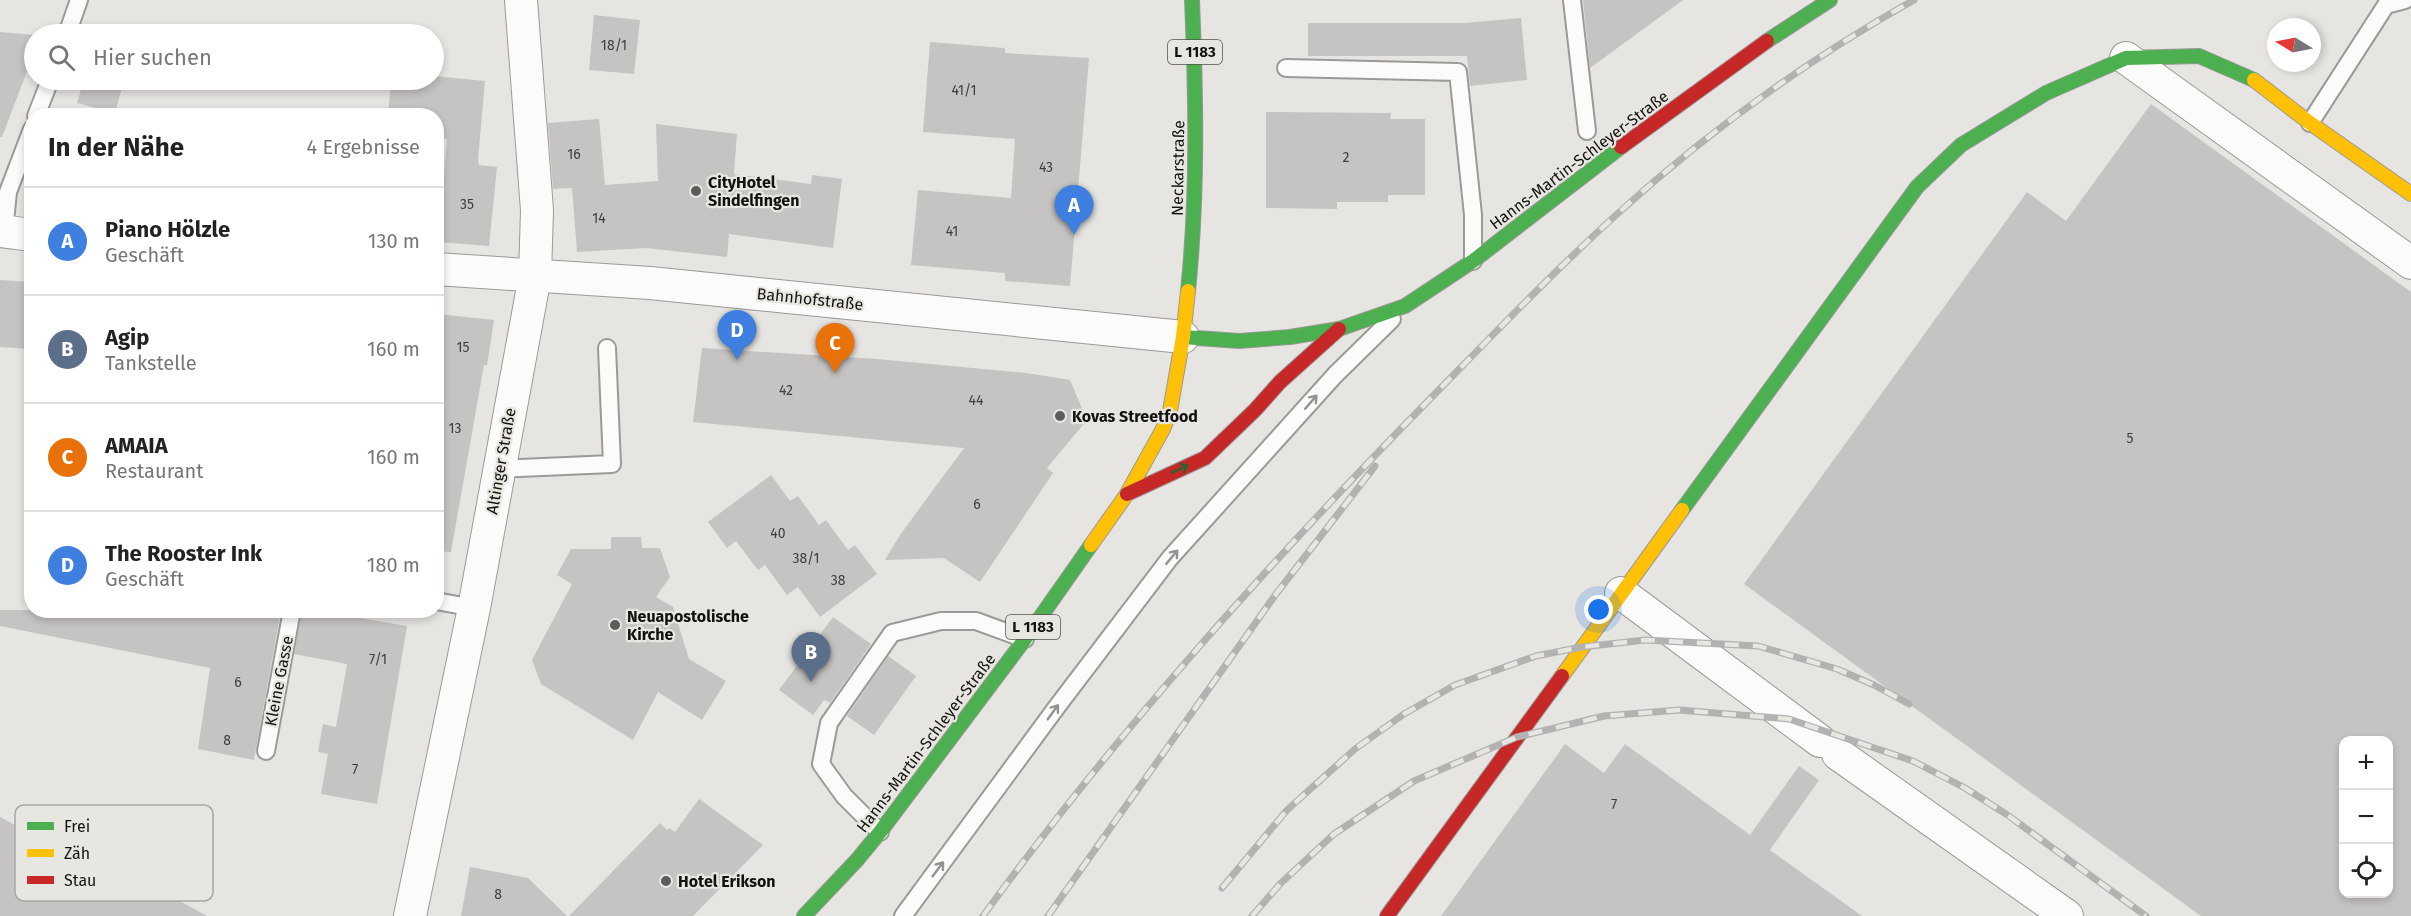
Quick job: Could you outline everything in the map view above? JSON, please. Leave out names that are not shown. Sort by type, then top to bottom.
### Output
[{"type":"main road","name":"Neckarstraße","points":[[1184,337],[1193,244],[1196,104],[1192,0]]},
{"type":"main road","name":"Hanns-Martin-Schleyer-Straße","points":[[804,916],[880,832],[1025,639],[1127,494],[1163,429],[1170,411],[1184,337],[1250,341],[1340,329],[1405,306],[1473,261],[1683,101],[1766,41],[1830,0]]},
{"type":"main road","points":[[1387,916],[1917,187],[1961,145],[2046,93],[2126,58],[2199,56],[2254,80],[2310,123],[2411,194]]},
{"type":"main road","name":"Hanns-Martin-Schleyer-Straße","points":[[1127,494],[1205,458],[1255,410],[1280,382],[1340,329]]},
{"type":"street","name":"Altinger Straße","points":[[410,916],[474,608],[535,276],[537,210],[521,0]]},
{"type":"street","points":[[2126,58],[2411,263]]},
{"type":"street","name":"Bahnhofstraße","points":[[444,270],[650,283],[1184,337]]},
{"type":"street","points":[[1621,593],[1829,747],[2067,916]]},
{"type":"lane","points":[[71,24],[79,0]]},
{"type":"lane","points":[[1572,0],[1587,131]]},
{"type":"lane","points":[[2310,123],[2386,5],[2405,0]]},
{"type":"lane","points":[[1286,68],[1458,72],[1473,215],[1473,261]]},
{"type":"lane","points":[[39,108],[46,90]]},
{"type":"lane","points":[[12,233],[8,192],[24,150]]},
{"type":"lane","points":[[903,916],[1170,558],[1335,375],[1405,306]]},
{"type":"lane","points":[[500,469],[612,464],[607,348]]},
{"type":"lane","points":[[444,602],[474,608]]},
{"type":"lane","name":"Kleine Gasse","points":[[266,751],[291,618]]},
{"type":"lane","points":[[880,832],[844,796],[821,764],[829,723],[892,633],[941,621],[975,621],[1025,639]]},
{"type":"building","points":[[1583,0],[1683,0],[1590,68]]},
{"type":"building","points":[[594,15],[640,20],[634,74],[589,70]]},
{"type":"building","points":[[1521,18],[1527,80],[1470,86],[1467,56],[1308,56],[1308,23],[1464,23]]},
{"type":"building","points":[[0,32],[24,34],[24,79],[2,137],[0,137]]},
{"type":"building","points":[[930,42],[1005,48],[1005,53],[1089,58],[1070,286],[1005,281],[1005,273],[911,265],[918,190],[1011,198],[1015,139],[923,132]]},
{"type":"building","points":[[444,77],[485,81],[478,159],[479,165],[497,167],[489,246],[444,242],[444,173],[447,139],[444,139],[444,108],[389,108],[390,90],[444,90]]},
{"type":"building","points":[[81,90],[121,90],[116,108],[96,108],[77,103]]},
{"type":"building","points":[[2151,104],[2411,292],[2411,916],[2201,916],[1744,584],[2027,192],[2066,221]]},
{"type":"building","points":[[1266,112],[1391,113],[1390,119],[1425,119],[1425,195],[1388,195],[1388,202],[1337,202],[1337,209],[1266,208]]},
{"type":"building","points":[[599,119],[605,185],[658,181],[656,124],[737,134],[734,174],[811,184],[812,175],[842,179],[833,248],[729,234],[727,257],[646,248],[577,252],[572,188],[553,189],[548,123]]},
{"type":"building","points":[[0,280],[24,282],[24,348],[0,347]]},
{"type":"building","points":[[444,315],[494,320],[451,552],[444,552]]},
{"type":"building","points":[[702,348],[877,359],[1026,373],[1070,380],[1087,420],[1047,468],[1053,473],[980,582],[944,558],[885,560],[900,535],[964,448],[693,422]]},
{"type":"building","points":[[771,475],[790,501],[798,496],[819,525],[826,520],[848,550],[855,545],[877,574],[820,617],[798,587],[787,595],[765,565],[758,570],[736,541],[727,548],[708,522]]},
{"type":"building","name":"Neuapostolische Kirche","points":[[611,537],[641,537],[642,548],[660,548],[670,577],[656,597],[673,607],[689,659],[726,681],[702,720],[658,692],[633,740],[541,684],[532,660],[572,584],[557,575],[571,549],[611,549]]},
{"type":"building","points":[[0,610],[24,610],[24,618],[280,618],[254,760],[198,749],[210,668],[0,626]]},
{"type":"building","points":[[833,617],[871,644],[830,703],[824,700],[813,715],[779,690]]},
{"type":"building","points":[[301,618],[360,618],[407,626],[377,804],[321,794],[328,754],[318,752],[323,724],[336,727],[347,664],[294,654]]},
{"type":"building","points":[[888,656],[916,676],[874,735],[847,716]]},
{"type":"building","points":[[1565,744],[1604,773],[1625,744],[1750,835],[1799,766],[1819,780],[1770,850],[1862,916],[1441,916]]},
{"type":"building","name":"Hotel Erikson","points":[[699,799],[763,845],[693,916],[569,916],[660,823],[667,830],[669,828],[675,832]]},
{"type":"building","points":[[0,817],[15,825],[15,901],[180,901],[207,916],[0,916]]},
{"type":"building","points":[[470,867],[528,878],[567,916],[461,916]]},
{"type":"railway","points":[[983,916],[1140,715],[1252,587],[1368,463],[1543,284],[1650,185],[1721,127],[1835,47],[1914,0]]},
{"type":"railway","points":[[1048,916],[1276,594],[1375,466]]},
{"type":"railway","points":[[1222,888],[1287,810],[1355,749],[1404,714],[1455,685],[1536,656],[1582,647],[1645,640],[1758,646],[1837,669],[1909,704]]},
{"type":"railway","points":[[1252,916],[1281,883],[1334,834],[1414,781],[1517,737],[1604,716],[1679,710],[1789,719],[1913,761],[1965,788],[2006,814],[2146,916]]},
{"type":"traffic: fast","points":[[1188,291],[1195,146],[1192,0]]},
{"type":"traffic: fast","points":[[1767,41],[1830,0]]},
{"type":"traffic: fast","points":[[1682,510],[1917,187],[1961,145],[2046,93],[2126,58],[2199,56],[2254,80]]},
{"type":"traffic: fast","points":[[1183,337],[1239,341],[1290,337],[1339,329],[1405,306],[1473,261],[1621,147]]},
{"type":"traffic: fast","points":[[804,916],[880,832],[1025,639],[1091,545]]},
{"type":"traffic: slow","points":[[2254,80],[2310,123],[2411,194]]},
{"type":"traffic: slow","points":[[1091,545],[1127,494],[1163,429],[1170,411],[1183,337],[1188,291]]},
{"type":"traffic: slow","points":[[1562,676],[1682,510]]},
{"type":"traffic: jam","points":[[1621,147],[1767,41]]},
{"type":"traffic: jam","points":[[1127,494],[1205,458],[1255,410],[1280,382],[1339,329]]},
{"type":"traffic: jam","points":[[1387,916],[1562,676]]},
{"type":"place","name":"CityHotel Sindelfingen","points":[[696,191]]},
{"type":"place","name":"Piano Hölzle","points":[[1074,235]]},
{"type":"place","name":"The Rooster Ink","points":[[737,360]]},
{"type":"place","name":"AMAIA","points":[[835,373]]},
{"type":"place","name":"Kovas Streetfood","points":[[1060,416]]},
{"type":"place","name":"Neuapostolische Kirche","points":[[615,625]]},
{"type":"place","name":"Agip","points":[[811,682]]},
{"type":"place","name":"Hotel Erikson","points":[[666,881]]}]
